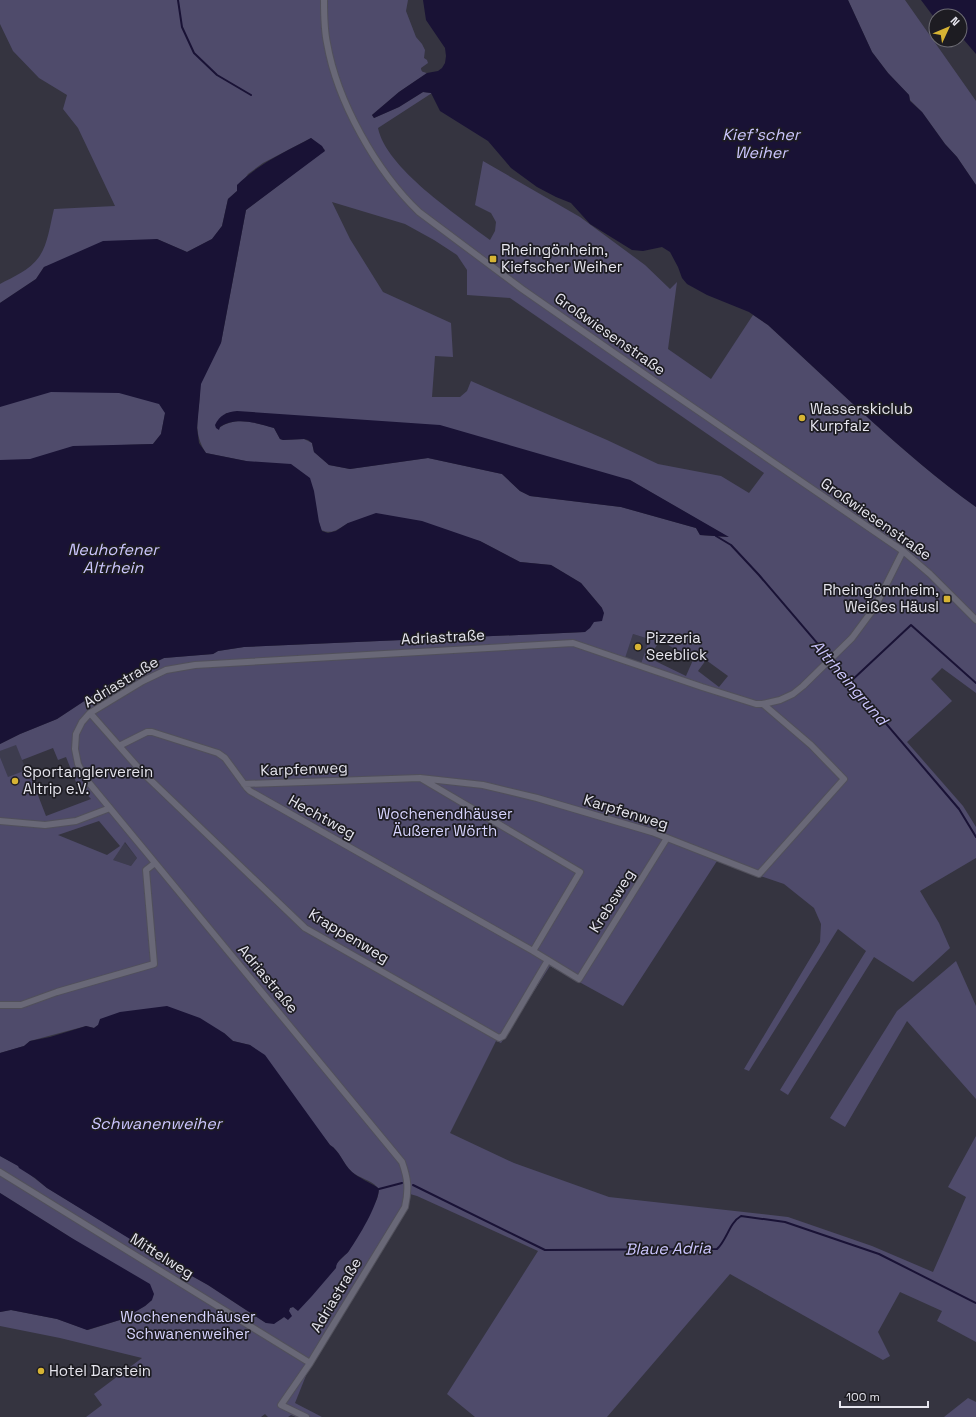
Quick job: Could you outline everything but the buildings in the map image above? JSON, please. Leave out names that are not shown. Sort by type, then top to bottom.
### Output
[{"type":"street","name":"Großwiesenstraße","points":[[324,0],[326,42],[341,92],[355,122],[375,157],[397,190],[407,201],[419,212],[522,289],[903,551],[930,574],[976,620]]},
{"type":"street","name":"Adriastraße","points":[[306,1417],[281,1405],[310,1363],[405,1207],[408,1193],[407,1176],[402,1162],[85,778],[78,764],[75,749],[76,734],[82,722],[90,713],[143,681],[166,670],[177,667],[573,643],[702,687],[756,704],[763,704],[780,700],[793,694],[852,638],[875,607],[903,551]]},
{"type":"street","name":"Karpfenweg","points":[[244,784],[420,778],[467,782],[500,788],[644,830],[759,874],[844,779],[811,745],[763,704]]},
{"type":"street","name":"Krappenweg","points":[[90,713],[142,772],[305,928],[499,1038],[503,1036],[548,960]]},
{"type":"street","name":"Hechtweg","points":[[120,746],[147,732],[152,732],[222,755],[250,791],[579,978]]},
{"type":"street","points":[[420,778],[580,872],[533,951]]},
{"type":"street","points":[[0,821],[45,825],[76,821],[110,808]]},
{"type":"street","name":"Krebsweg","points":[[579,978],[667,838]]},
{"type":"street","points":[[0,1005],[21,1005],[57,992],[154,964],[146,870],[155,863]]},
{"type":"street","name":"Mittelweg","points":[[0,1172],[310,1363]]},
{"type":"shaded area","points":[[633,634],[649,639],[641,664],[624,658]]},
{"type":"shaded area","points":[[16,744],[26,770],[8,778],[0,757],[0,751]]},
{"type":"shaded area","points":[[124,842],[137,858],[131,866],[112,860]]},
{"type":"green space","points":[[0,0],[408,0],[406,11],[416,37],[425,50],[424,58],[428,63],[421,69],[422,72],[427,73],[399,92],[372,115],[374,118],[399,107],[423,92],[432,93],[378,128],[384,143],[394,159],[425,190],[490,240],[495,231],[496,222],[491,213],[475,205],[483,161],[580,217],[645,265],[670,289],[677,282],[668,349],[711,379],[753,315],[768,325],[895,442],[976,507],[976,693],[942,668],[931,679],[952,701],[907,742],[963,806],[976,827],[976,858],[920,891],[939,923],[950,948],[913,982],[874,957],[788,1095],[780,1090],[866,951],[838,929],[749,1071],[744,1069],[820,942],[821,924],[814,908],[784,884],[717,861],[623,1006],[550,966],[501,1043],[496,1041],[450,1133],[514,1163],[609,1197],[788,1217],[872,1246],[933,1272],[966,1197],[948,1187],[976,1136],[976,1342],[937,1321],[942,1311],[900,1292],[878,1332],[890,1356],[883,1360],[730,1274],[607,1417],[475,1417],[447,1394],[538,1251],[410,1194],[311,1363],[295,1403],[322,1417],[296,1417],[291,1415],[288,1417],[268,1417],[265,1414],[261,1417],[86,1417],[102,1405],[94,1394],[142,1358],[60,1338],[0,1326],[0,1312],[11,1310],[57,1319],[88,1330],[123,1319],[152,1300],[70,1237],[0,1193],[0,1156],[19,1166],[47,1188],[156,1254],[179,1271],[183,1271],[208,1285],[266,1323],[281,1320],[289,1312],[290,1308],[293,1307],[348,1252],[377,1199],[379,1191],[374,1185],[349,1169],[250,1045],[233,1041],[224,1033],[98,1025],[94,1028],[86,1026],[30,1041],[24,1046],[0,1053],[0,757],[8,777],[26,770],[29,772],[46,816],[91,799],[76,782],[66,757],[58,760],[53,748],[22,760],[16,745],[0,751],[0,744],[57,719],[110,684],[164,658],[213,654],[218,651],[244,647],[585,632],[602,608],[581,583],[551,565],[520,562],[480,541],[348,523],[332,532],[321,530],[319,522],[246,461],[206,453],[201,445],[197,422],[200,389],[165,414],[161,434],[153,444],[122,445],[0,533],[0,382],[221,343],[246,210],[325,150],[311,138],[263,163],[248,174],[237,191],[228,199],[222,226],[212,239],[187,252],[157,239],[44,267],[36,279],[0,303],[0,284],[31,266],[42,252],[45,246],[54,209],[115,206],[78,128],[63,109],[67,95],[39,78],[13,51],[0,24]],"holes":[[[332,202],[405,224],[434,240],[457,255],[467,270],[467,295],[510,298],[764,473],[749,493],[721,476],[658,464],[607,440],[471,381],[467,391],[460,397],[432,397],[435,356],[453,357],[451,323],[383,292],[350,239]],[[226,413],[630,480],[728,537],[700,535],[696,528],[621,507],[530,496],[520,491],[502,474],[428,458],[350,469],[329,465],[314,452],[312,443],[304,439],[283,440],[280,439],[274,428],[254,423],[239,421],[226,424],[219,428]],[[633,634],[649,639],[641,664],[625,658]],[[660,640],[693,660],[686,676],[649,658]],[[706,660],[728,676],[719,687],[698,671]],[[99,821],[120,846],[107,855],[58,835]],[[125,842],[137,858],[131,866],[113,860]]]},
{"type":"green space","points":[[848,0],[905,0],[928,33],[928,48],[939,48],[976,101],[976,185],[957,157],[945,144],[922,112],[910,100],[909,95],[888,73],[872,52]]},
{"type":"green space","points":[[956,961],[976,1006],[976,1099],[907,1021],[845,1127],[830,1118],[897,1011]]},
{"type":"green space","points":[[968,1398],[976,1402],[976,1417],[944,1417]]},
{"type":"water","name":"Kief'scher Weiher","points":[[423,0],[848,0],[872,52],[888,73],[909,95],[910,101],[922,112],[945,144],[957,157],[976,185],[976,507],[895,442],[768,325],[749,312],[707,295],[687,284],[682,278],[670,252],[662,247],[643,251],[632,250],[590,224],[571,203],[537,187],[511,168],[488,141],[440,111],[431,93],[423,92],[399,107],[374,118],[372,115],[399,92],[427,73],[438,71],[445,63],[445,48],[426,20]]},
{"type":"water","points":[[921,0],[976,0],[976,54],[968,45],[968,8],[928,8],[928,9]]},
{"type":"water","name":"Neuhofener Altrhein","points":[[311,138],[322,146],[325,151],[246,210],[221,343],[201,384],[197,428],[199,443],[206,453],[246,461],[291,464],[310,478],[322,531],[328,533],[336,531],[348,523],[376,513],[422,521],[480,541],[520,562],[551,565],[581,583],[602,608],[604,613],[602,621],[594,622],[585,632],[244,647],[218,651],[213,654],[164,658],[110,684],[57,719],[0,744],[0,460],[30,459],[73,446],[153,444],[161,434],[165,413],[159,404],[119,393],[51,392],[0,407],[0,303],[36,279],[44,267],[103,241],[157,239],[187,252],[212,239],[222,226],[228,199],[237,191],[237,185],[263,165]]},
{"type":"water","points":[[237,411],[440,425],[630,480],[729,537],[700,535],[696,528],[621,507],[530,496],[520,491],[502,474],[428,458],[350,469],[329,465],[314,452],[312,443],[308,440],[280,439],[274,428],[240,421],[226,424],[220,427],[219,430],[216,428],[215,425],[221,416]]},
{"type":"water","name":"Schwanenweiher","points":[[167,1006],[200,1018],[224,1033],[233,1041],[250,1045],[265,1055],[349,1169],[379,1189],[375,1204],[362,1230],[349,1251],[298,1311],[293,1307],[290,1308],[289,1311],[292,1316],[288,1320],[284,1317],[274,1324],[266,1323],[208,1285],[183,1271],[180,1271],[156,1255],[154,1256],[142,1249],[143,1247],[47,1188],[18,1166],[0,1156],[0,1053],[24,1046],[30,1041],[50,1037],[86,1026],[94,1028],[98,1025],[100,1019],[120,1012]]},
{"type":"water","points":[[0,1193],[70,1237],[150,1284],[154,1294],[152,1300],[123,1319],[87,1330],[57,1319],[11,1310],[0,1312]]},
{"type":"waterway","points":[[178,0],[182,27],[194,53],[217,75],[251,95]]},
{"type":"waterway","name":"Altrheingrund","points":[[716,536],[731,545],[759,575],[959,809],[976,837]]},
{"type":"waterway","points":[[850,682],[911,625],[976,683]]},
{"type":"waterway","name":"Blaue Adria","points":[[379,1189],[402,1183]]},
{"type":"waterway","name":"Blaue Adria","points":[[413,1185],[545,1250],[717,1249],[731,1227],[741,1216],[785,1222],[879,1254],[976,1303]]},
{"type":"place","name":"Rheingönheim, Kiefscher Weiher","points":[[493,259]]},
{"type":"place","name":"Wasserskiclub Kurpfalz","points":[[802,418]]},
{"type":"place","name":"Rheingönnheim, Weißes Häusl","points":[[947,599]]},
{"type":"place","name":"Pizzeria Seeblick","points":[[638,647]]},
{"type":"place","name":"Sportanglerverein Altrip e.V.","points":[[15,781]]},
{"type":"place","name":"Hotel Darstein","points":[[41,1371]]},
{"type":"park label","name":"Wochenendhäuser Äußerer Wörth","points":[[445,822]]},
{"type":"park label","name":"Wochenendhäuser Schwanenweiher","points":[[188,1326]]}]
